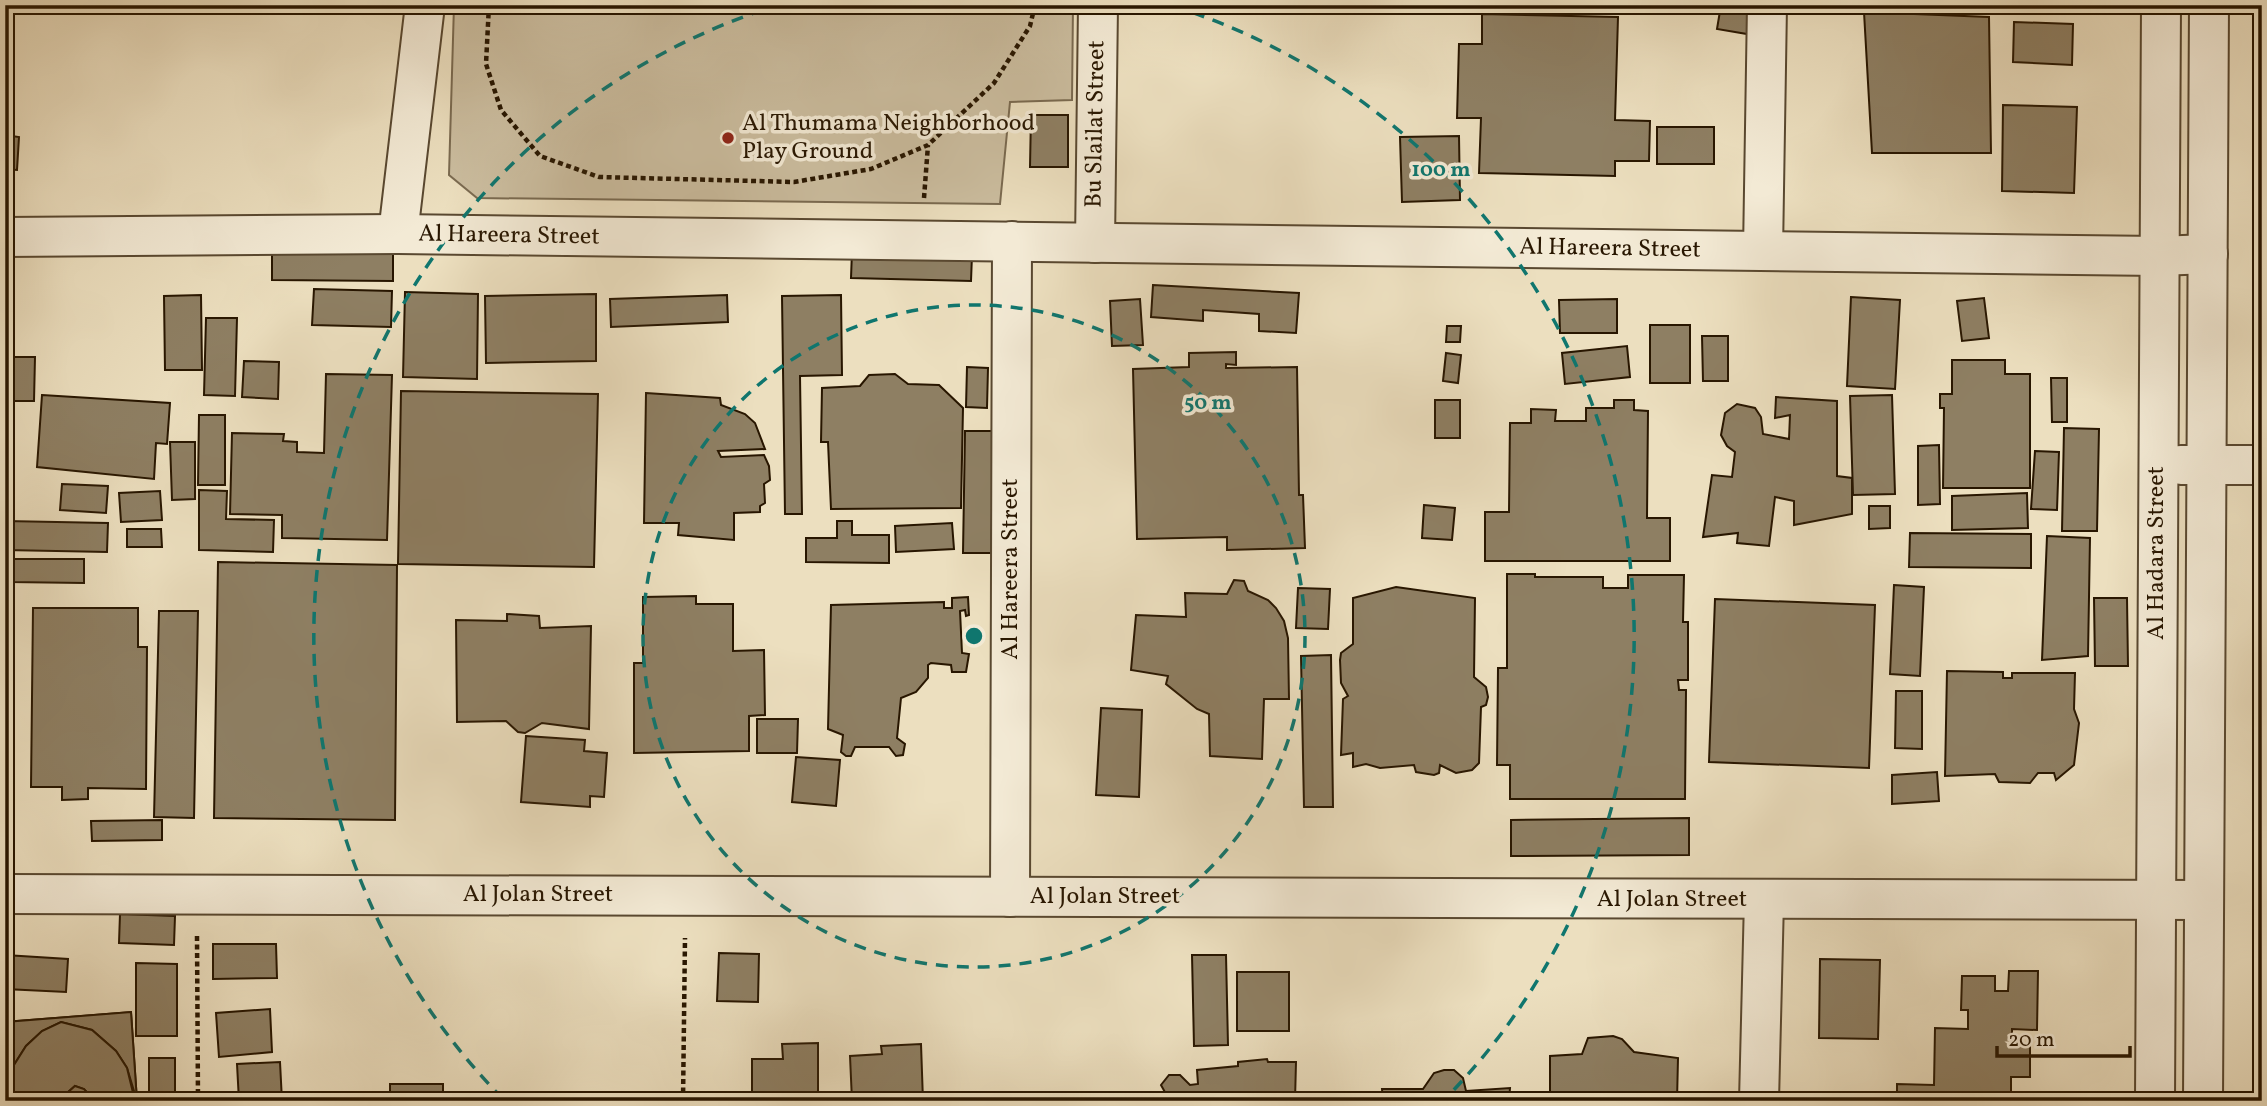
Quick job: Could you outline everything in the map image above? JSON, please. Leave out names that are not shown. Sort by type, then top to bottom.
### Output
[{"type":"street","points":[[398,234],[425,5]]},
{"type":"street","name":"Bu Slailat Street","points":[[1095,243],[1098,5]]},
{"type":"street","points":[[1763,251],[1767,5]]},
{"type":"street","name":"Al Hadara Street","points":[[2155,1101],[2161,5]]},
{"type":"street","name":"Al Hadara Street","points":[[2203,1101],[2209,5]]},
{"type":"street","name":"Al Hareera Street","points":[[5,237],[398,234],[2159,256],[2208,254]]},
{"type":"street","name":"Al Hareera Street","points":[[1010,897],[1012,241]]},
{"type":"street","points":[[2158,465],[2262,465]]},
{"type":"street","name":"Al Jolan Street","points":[[5,894],[197,897],[686,895],[2155,902],[2204,900]]},
{"type":"street","points":[[1759,1101],[1764,900]]},
{"type":"path","points":[[489,5],[486,64],[501,110],[540,156],[599,177],[794,182],[871,169],[929,145],[994,83],[1030,26],[1035,5]]},
{"type":"path","points":[[922,240],[929,145]]},
{"type":"path","points":[[683,1101],[686,895]]},
{"type":"path","points":[[197,897],[198,1101]]},
{"type":"shaded area","name":"Al Thumama Neighborhood Play Ground","points":[[454,5],[1073,5],[1072,100],[1010,102],[1000,204],[477,198],[449,175]]},
{"type":"building","points":[[1721,5],[1758,5],[1753,35],[1717,29]]},
{"type":"building","points":[[1864,12],[1989,17],[1991,153],[1872,153]]},
{"type":"building","points":[[1482,14],[1618,17],[1615,120],[1650,121],[1649,161],[1615,161],[1615,176],[1479,173],[1481,118],[1457,118],[1459,44],[1482,44]]},
{"type":"building","points":[[2014,22],[2073,24],[2072,65],[2013,62]]},
{"type":"building","points":[[2003,105],[2077,107],[2074,193],[2002,191]]},
{"type":"building","points":[[1031,115],[1068,115],[1068,167],[1030,167]]},
{"type":"building","points":[[1657,127],[1714,127],[1714,164],[1657,164]]},
{"type":"building","points":[[5,135],[19,137],[17,170],[5,169]]},
{"type":"building","points":[[1459,136],[1460,200],[1402,202],[1400,137]]},
{"type":"building","points":[[272,251],[393,252],[393,281],[272,280]]},
{"type":"building","points":[[852,251],[972,255],[971,281],[851,278]]},
{"type":"building","points":[[1153,285],[1299,293],[1296,333],[1259,331],[1259,314],[1203,310],[1203,321],[1151,317]]},
{"type":"building","points":[[314,289],[392,291],[391,327],[312,325]]},
{"type":"building","points":[[405,292],[478,294],[477,379],[403,377]]},
{"type":"building","points":[[596,294],[596,361],[486,363],[485,296]]},
{"type":"building","points":[[201,295],[202,370],[165,370],[164,296]]},
{"type":"building","points":[[727,295],[728,322],[611,327],[610,299]]},
{"type":"building","points":[[841,295],[842,375],[800,376],[802,514],[785,514],[782,296]]},
{"type":"building","points":[[1851,297],[1900,300],[1895,389],[1847,386]]},
{"type":"building","points":[[1984,298],[1989,338],[1962,341],[1957,301]]},
{"type":"building","points":[[1140,299],[1143,345],[1112,346],[1110,301]]},
{"type":"building","points":[[1617,299],[1617,333],[1560,333],[1559,300]]},
{"type":"building","points":[[206,318],[237,318],[235,396],[204,395]]},
{"type":"building","points":[[1650,325],[1690,325],[1690,383],[1650,383]]},
{"type":"building","points":[[1447,326],[1461,326],[1460,342],[1446,342]]},
{"type":"building","points":[[1702,336],[1728,336],[1728,381],[1703,381]]},
{"type":"building","points":[[1627,346],[1630,377],[1565,384],[1562,353]]},
{"type":"building","points":[[1236,352],[1236,365],[1226,364],[1226,368],[1297,367],[1299,495],[1303,495],[1305,548],[1227,550],[1227,537],[1137,539],[1133,369],[1189,367],[1189,353]]},
{"type":"building","points":[[1446,353],[1461,355],[1458,383],[1443,381]]},
{"type":"building","points":[[9,357],[35,357],[34,401],[8,401]]},
{"type":"building","points":[[1952,360],[2005,360],[2005,374],[2030,374],[2030,488],[1943,488],[1944,408],[1940,408],[1940,394],[1952,394]]},
{"type":"building","points":[[244,361],[279,362],[278,399],[242,397]]},
{"type":"building","points":[[967,367],[988,368],[987,408],[966,407]]},
{"type":"building","points":[[326,374],[392,375],[387,540],[282,538],[282,515],[230,514],[232,433],[284,434],[283,441],[297,442],[297,452],[324,453]]},
{"type":"building","points":[[895,374],[908,384],[939,385],[963,408],[961,508],[831,509],[828,442],[821,442],[822,388],[860,386],[869,375]]},
{"type":"building","points":[[2051,378],[2067,378],[2067,422],[2052,422]]},
{"type":"building","points":[[401,391],[598,394],[594,567],[398,564]]},
{"type":"building","points":[[646,393],[720,398],[721,405],[745,414],[755,423],[765,449],[718,451],[721,457],[764,455],[769,466],[770,480],[764,484],[765,503],[760,506],[760,512],[734,513],[734,540],[678,535],[679,523],[644,523]]},
{"type":"building","points":[[42,395],[170,403],[167,444],[156,443],[154,479],[37,467]]},
{"type":"building","points":[[1892,395],[1895,494],[1853,495],[1850,396]]},
{"type":"building","points":[[1776,397],[1837,401],[1837,476],[1852,478],[1852,514],[1794,525],[1794,501],[1775,497],[1769,546],[1737,543],[1738,533],[1703,537],[1712,475],[1732,477],[1735,452],[1727,446],[1721,435],[1725,413],[1737,404],[1755,408],[1761,417],[1763,434],[1789,439],[1790,415],[1775,418]]},
{"type":"building","points":[[1435,400],[1460,400],[1460,438],[1435,438]]},
{"type":"building","points":[[1614,400],[1634,400],[1634,410],[1648,411],[1647,518],[1670,518],[1670,561],[1485,561],[1485,512],[1509,512],[1510,423],[1531,423],[1531,409],[1556,410],[1555,421],[1586,421],[1586,408],[1614,408]]},
{"type":"building","points":[[199,415],[225,415],[225,485],[198,485]]},
{"type":"building","points":[[2064,428],[2099,429],[2097,531],[2062,531]]},
{"type":"building","points":[[965,431],[994,431],[991,553],[963,553]]},
{"type":"building","points":[[170,442],[195,442],[195,499],[172,500]]},
{"type":"building","points":[[1939,445],[1940,504],[1918,505],[1918,446]]},
{"type":"building","points":[[2035,451],[2059,452],[2057,510],[2031,509]]},
{"type":"building","points":[[62,484],[108,486],[106,513],[60,510]]},
{"type":"building","points":[[199,490],[227,491],[226,519],[274,520],[273,552],[199,550]]},
{"type":"building","points":[[160,491],[162,520],[121,522],[119,493]]},
{"type":"building","points":[[2027,493],[2028,528],[1952,530],[1952,496]]},
{"type":"building","points":[[1424,505],[1455,508],[1452,540],[1422,538]]},
{"type":"building","points":[[1869,506],[1890,506],[1890,528],[1869,529]]},
{"type":"building","points":[[5,521],[108,523],[107,552],[5,550]]},
{"type":"building","points":[[837,521],[852,521],[852,535],[889,535],[889,563],[806,562],[806,538],[837,538]]},
{"type":"building","points":[[952,523],[954,549],[896,552],[895,526]]},
{"type":"building","points":[[127,529],[161,529],[162,547],[127,547]]},
{"type":"building","points":[[1910,533],[2031,534],[2031,568],[1909,567]]},
{"type":"building","points":[[2047,536],[2090,538],[2088,656],[2042,660]]},
{"type":"building","points":[[9,559],[84,559],[84,583],[9,582]]},
{"type":"building","points":[[218,562],[397,565],[395,820],[214,818]]},
{"type":"building","points":[[1507,574],[1535,574],[1535,577],[1603,577],[1603,588],[1628,588],[1628,575],[1684,575],[1683,622],[1688,622],[1688,680],[1678,680],[1679,690],[1686,690],[1685,799],[1510,799],[1510,765],[1497,765],[1498,668],[1507,668]]},
{"type":"building","points":[[1234,580],[1244,581],[1248,591],[1268,600],[1276,608],[1284,621],[1288,638],[1289,699],[1264,699],[1262,759],[1210,756],[1209,714],[1197,709],[1166,684],[1168,676],[1131,670],[1136,615],[1186,617],[1185,593],[1227,594]]},
{"type":"building","points":[[1894,585],[1924,587],[1920,676],[1890,674]]},
{"type":"building","points":[[1396,587],[1475,598],[1474,677],[1486,687],[1488,697],[1486,705],[1481,707],[1479,763],[1472,770],[1456,773],[1440,765],[1439,773],[1434,775],[1416,772],[1414,765],[1380,768],[1366,764],[1353,767],[1353,753],[1341,755],[1343,699],[1348,696],[1341,683],[1340,660],[1341,653],[1353,644],[1353,598]]},
{"type":"building","points":[[1298,588],[1330,589],[1328,629],[1296,628]]},
{"type":"building","points":[[696,596],[696,604],[733,604],[733,651],[764,650],[765,715],[749,716],[749,751],[634,753],[634,663],[643,663],[643,597]]},
{"type":"building","points":[[968,597],[969,615],[966,616],[965,610],[960,611],[962,653],[969,654],[966,672],[952,672],[951,665],[931,663],[928,665],[928,678],[916,692],[901,698],[897,738],[905,744],[903,755],[896,756],[889,747],[855,747],[851,756],[846,756],[841,752],[843,735],[828,729],[831,605],[944,602],[944,608],[952,608],[952,598]]},
{"type":"building","points":[[2094,598],[2127,598],[2128,666],[2095,666]]},
{"type":"building","points":[[1715,599],[1875,605],[1869,768],[1709,762]]},
{"type":"building","points":[[33,608],[138,608],[138,647],[147,647],[146,789],[88,788],[88,799],[62,800],[62,787],[31,787]]},
{"type":"building","points":[[159,611],[198,611],[194,818],[154,817]]},
{"type":"building","points":[[507,614],[539,616],[540,628],[591,626],[589,729],[542,723],[525,733],[518,732],[506,721],[457,722],[456,620],[507,621]]},
{"type":"building","points":[[1331,655],[1333,807],[1304,807],[1301,656]]},
{"type":"building","points":[[1947,671],[2003,672],[2003,678],[2012,678],[2012,673],[2075,673],[2074,709],[2079,723],[2074,765],[2056,780],[2054,773],[2038,773],[2030,783],[1999,782],[1995,774],[1945,776]]},
{"type":"building","points":[[1896,691],[1922,691],[1922,749],[1895,748]]},
{"type":"building","points":[[1101,708],[1142,710],[1139,797],[1096,795]]},
{"type":"building","points":[[757,719],[798,719],[797,753],[757,753]]},
{"type":"building","points":[[526,736],[585,740],[584,751],[607,753],[604,797],[590,796],[590,807],[521,802]]},
{"type":"building","points":[[796,757],[840,760],[836,806],[792,802]]},
{"type":"building","points":[[1937,772],[1939,801],[1892,804],[1892,775]]},
{"type":"building","points":[[1689,818],[1689,855],[1511,856],[1511,820]]},
{"type":"building","points":[[162,820],[162,840],[92,841],[91,821]]},
{"type":"building","points":[[120,914],[175,916],[174,945],[119,943]]},
{"type":"building","points":[[213,944],[276,944],[277,978],[213,979]]},
{"type":"building","points":[[719,953],[759,954],[758,1002],[717,1001]]},
{"type":"building","points":[[5,955],[68,959],[66,992],[5,989]]},
{"type":"building","points":[[1192,955],[1226,955],[1228,1045],[1194,1046]]},
{"type":"building","points":[[1820,959],[1880,960],[1878,1039],[1819,1038]]},
{"type":"building","points":[[136,963],[177,964],[177,1036],[136,1036]]},
{"type":"building","points":[[2009,971],[2038,971],[2037,1030],[2012,1029],[2012,1045],[2030,1045],[2030,1077],[2011,1077],[2011,1101],[1897,1101],[1897,1084],[1934,1085],[1935,1028],[1968,1029],[1968,1010],[1961,1010],[1962,976],[1995,976],[1995,991],[2008,991]]},
{"type":"building","points":[[1237,972],[1289,972],[1289,1031],[1237,1031]]},
{"type":"building","points":[[270,1009],[272,1052],[219,1057],[216,1013]]},
{"type":"building","points":[[131,1012],[137,1101],[127,1068],[116,1051],[92,1030],[61,1022],[42,1031],[26,1046],[14,1065],[5,1101],[5,1022]]},
{"type":"building","points":[[131,1012],[137,1101],[127,1068],[116,1051],[92,1030],[61,1022],[42,1031],[26,1046],[14,1065],[5,1101],[5,1022]]},
{"type":"building","points":[[61,1022],[92,1030],[116,1051],[127,1068],[135,1101],[7,1101],[14,1065],[26,1046],[42,1031]]},
{"type":"building","points":[[1613,1036],[1622,1039],[1634,1052],[1678,1058],[1677,1101],[1550,1101],[1550,1056],[1582,1054],[1588,1038]]},
{"type":"building","points":[[818,1043],[818,1101],[752,1101],[752,1059],[783,1059],[782,1044]]},
{"type":"building","points":[[921,1044],[923,1101],[852,1101],[850,1056],[882,1054],[881,1046]]},
{"type":"building","points":[[149,1058],[175,1058],[175,1101],[149,1101]]},
{"type":"building","points":[[1267,1059],[1268,1062],[1296,1062],[1295,1101],[1163,1101],[1166,1094],[1161,1085],[1169,1075],[1180,1075],[1190,1085],[1198,1084],[1197,1070],[1238,1066],[1238,1062]]},
{"type":"building","points":[[280,1062],[282,1101],[239,1101],[237,1064]]},
{"type":"building","points":[[1454,1070],[1463,1078],[1466,1091],[1510,1088],[1509,1101],[1383,1101],[1382,1089],[1423,1089],[1434,1073]]},
{"type":"building","points":[[390,1084],[443,1084],[443,1101],[390,1101]]},
{"type":"building","points":[[75,1086],[84,1089],[95,1101],[58,1101]]},
{"type":"building","points":[[75,1086],[84,1089],[95,1101],[58,1101]]},
{"type":"place","name":"Al Thumama Neighborhood Play Ground","points":[[728,138]]}]
